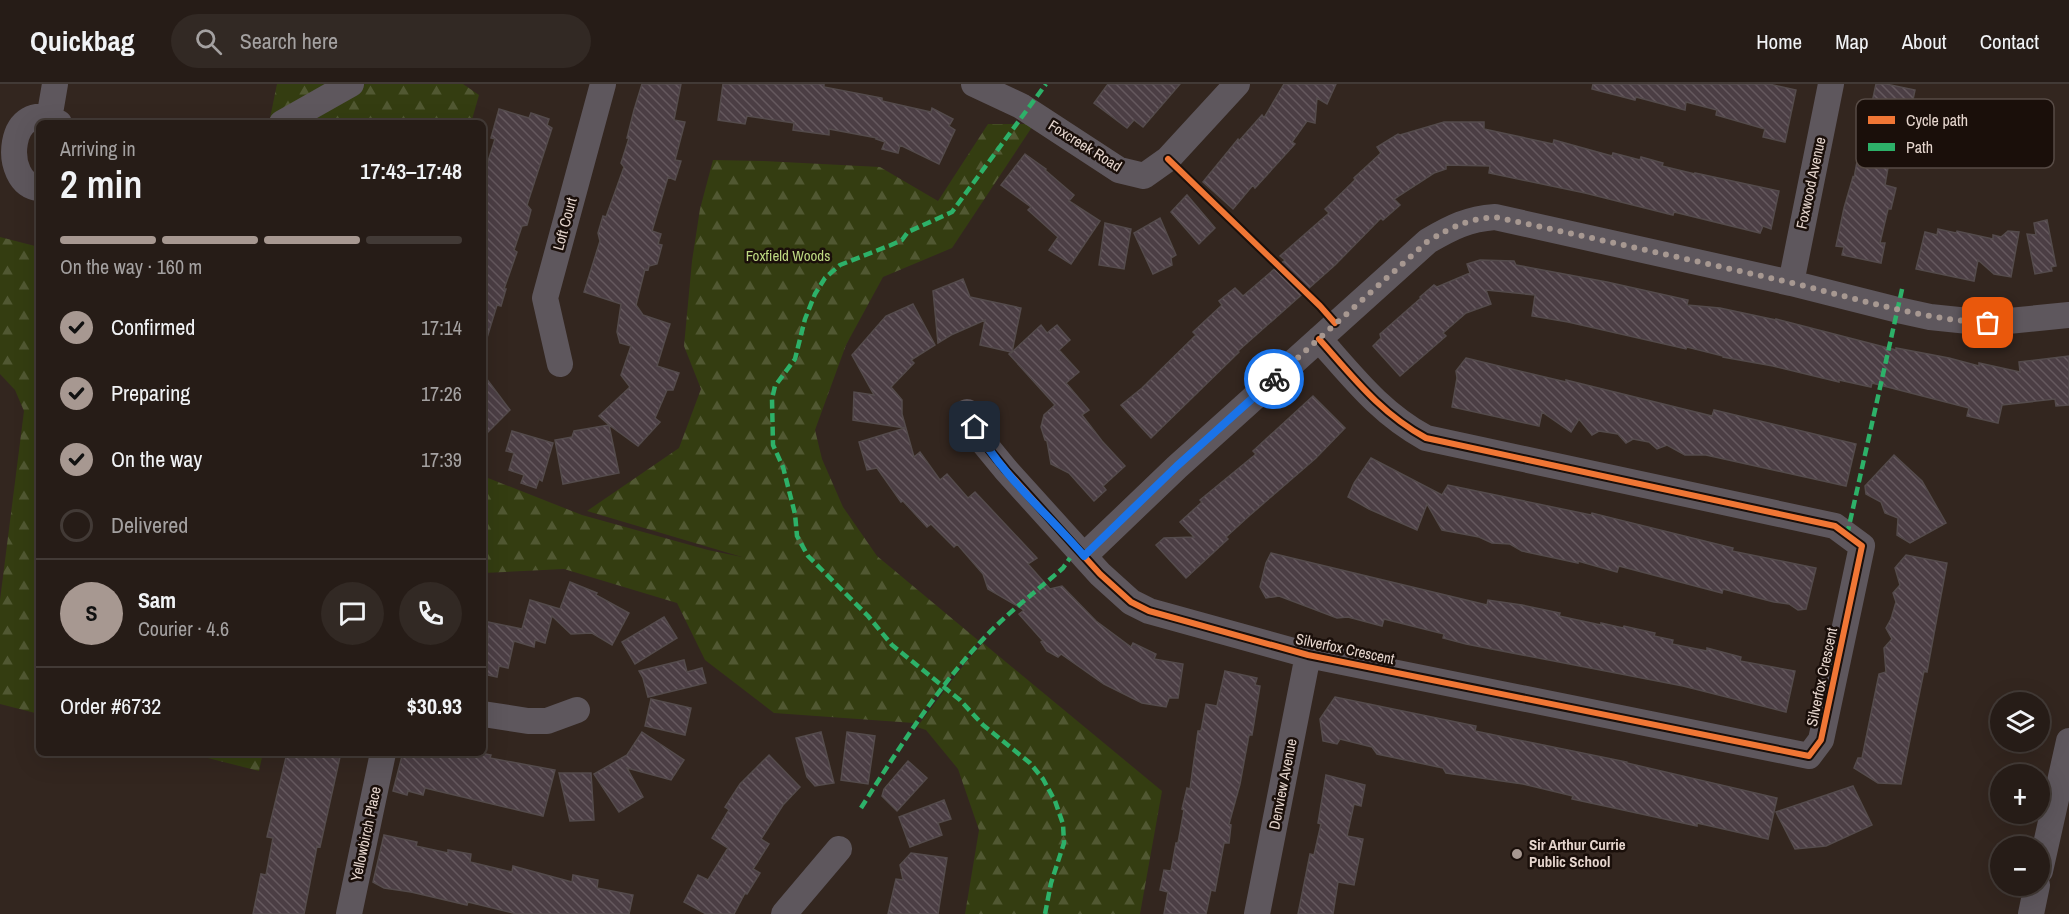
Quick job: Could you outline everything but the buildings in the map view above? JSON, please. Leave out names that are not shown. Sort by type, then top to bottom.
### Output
[{"type":"street","points":[[54,120],[55,84]]},
{"type":"street","points":[[287,120],[351,84]]},
{"type":"street","name":"Loft Court","points":[[560,364],[544,298],[603,84]]},
{"type":"street","name":"Foxcreek Road","points":[[974,84],[1021,106],[1119,170],[1144,176],[1168,159],[1237,84]]},
{"type":"street","name":"Foxwood Avenue","points":[[1791,283],[1831,84]]},
{"type":"street","points":[[36,187],[23,183],[14,176],[8,167],[3,144],[18,125],[29,119],[41,117],[51,120]]},
{"type":"street","points":[[1084,556],[1177,466],[1428,241],[1453,226],[1475,218],[1495,217],[1791,283],[1898,310],[1963,321],[1988,323],[2069,315]]},
{"type":"street","name":"Silverfox Crescent","points":[[967,412],[983,442],[1100,574],[1131,602],[1149,611],[1308,655],[1809,756],[1821,740],[1862,546],[1835,526],[1426,438],[1403,426],[1382,409],[1319,339]]},
{"type":"street","name":"Denview Avenue","points":[[1257,914],[1308,655]]},
{"type":"street","points":[[486,714],[547,722],[577,710]]},
{"type":"street","points":[[2048,836],[2069,741]]},
{"type":"street","name":"Yellowbirch Place","points":[[349,914],[382,756]]},
{"type":"street","points":[[784,914],[839,849]]},
{"type":"street","points":[[2031,914],[2035,896]]},
{"type":"green space","points":[[277,84],[463,84],[479,95],[472,120],[270,120]]},
{"type":"green space","name":"Foxfield Woods","points":[[988,124],[1034,124],[952,248],[883,277],[846,345],[815,430],[822,459],[843,507],[877,556],[979,641],[914,723],[774,713],[705,660],[677,603],[564,569],[486,573],[486,477],[582,515],[708,550],[742,557],[587,511],[679,448],[701,389],[684,346],[692,261],[700,209],[713,160],[880,167],[938,201]]},
{"type":"green space","points":[[0,237],[36,246],[36,713],[0,704],[0,600],[24,411],[15,390],[0,374]]},
{"type":"green space","points":[[983,643],[1162,791],[1140,914],[965,914],[979,830],[958,769],[926,730],[917,727]]},
{"type":"green space","points":[[200,756],[262,756],[259,771]]},
{"type":"marked path","points":[[1045,914],[1051,883],[1064,843],[1063,824],[1055,801],[1043,779],[1030,763],[983,725],[960,700],[892,645],[868,616],[808,556],[797,536],[795,514],[783,467],[773,445],[772,399],[775,386],[795,359],[805,319],[815,294],[825,278],[840,265],[902,240],[908,232],[952,212],[1046,84]]},
{"type":"marked path","points":[[1847,535],[1903,285]]},
{"type":"marked path","points":[[861,808],[920,718],[952,675],[988,634],[1063,568],[1070,558]]},
{"type":"cycle path","points":[[1168,159],[1335,323]]},
{"type":"cycle path","points":[[967,412],[983,442],[1100,574],[1131,602],[1149,611],[1308,655],[1809,756],[1821,740],[1862,546],[1835,526],[1426,438],[1381,406],[1319,339]]},
{"type":"way so far","points":[[1274,379],[1428,241],[1453,226],[1475,218],[1495,217],[1791,283],[1930,317],[1988,323]]},
{"type":"place","name":"Sir Arthur Currie Public School","points":[[1517,854]]},
{"type":"route","points":[[975,427],[983,442],[1006,470],[1084,556],[1177,466],[1274,379]]}]
